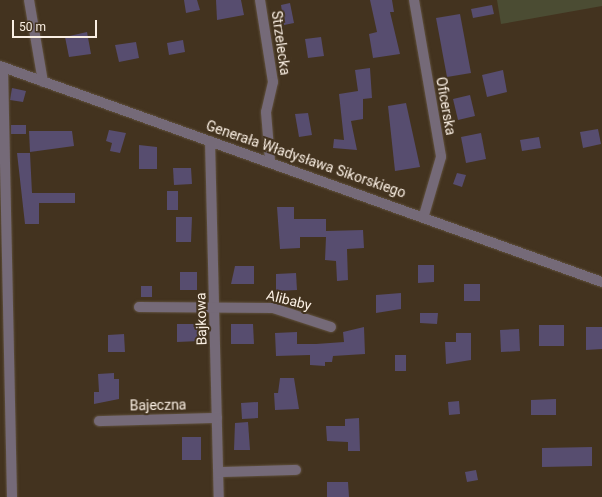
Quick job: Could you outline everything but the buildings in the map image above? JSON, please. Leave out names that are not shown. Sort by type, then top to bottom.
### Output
[{"type":"street","points":[[29,0],[43,82]]},
{"type":"street","name":"Strzelecka","points":[[260,0],[273,82],[266,112],[270,161]]},
{"type":"street","name":"Oficerska","points":[[414,0],[441,157],[424,215]]},
{"type":"street","points":[[2,66],[5,248],[12,497]]},
{"type":"street","name":"Generała Władysława Sikorskiego","points":[[2,66],[210,141],[424,215],[602,282]]},
{"type":"street","name":"Bajkowa","points":[[210,141],[219,497]]},
{"type":"street","name":"Alibaby","points":[[139,307],[215,306],[273,308],[331,327]]},
{"type":"street","name":"Bajeczna","points":[[99,421],[217,418]]},
{"type":"street","points":[[219,472],[296,470]]},
{"type":"green space","points":[[497,0],[602,0],[602,6],[501,24]]}]
